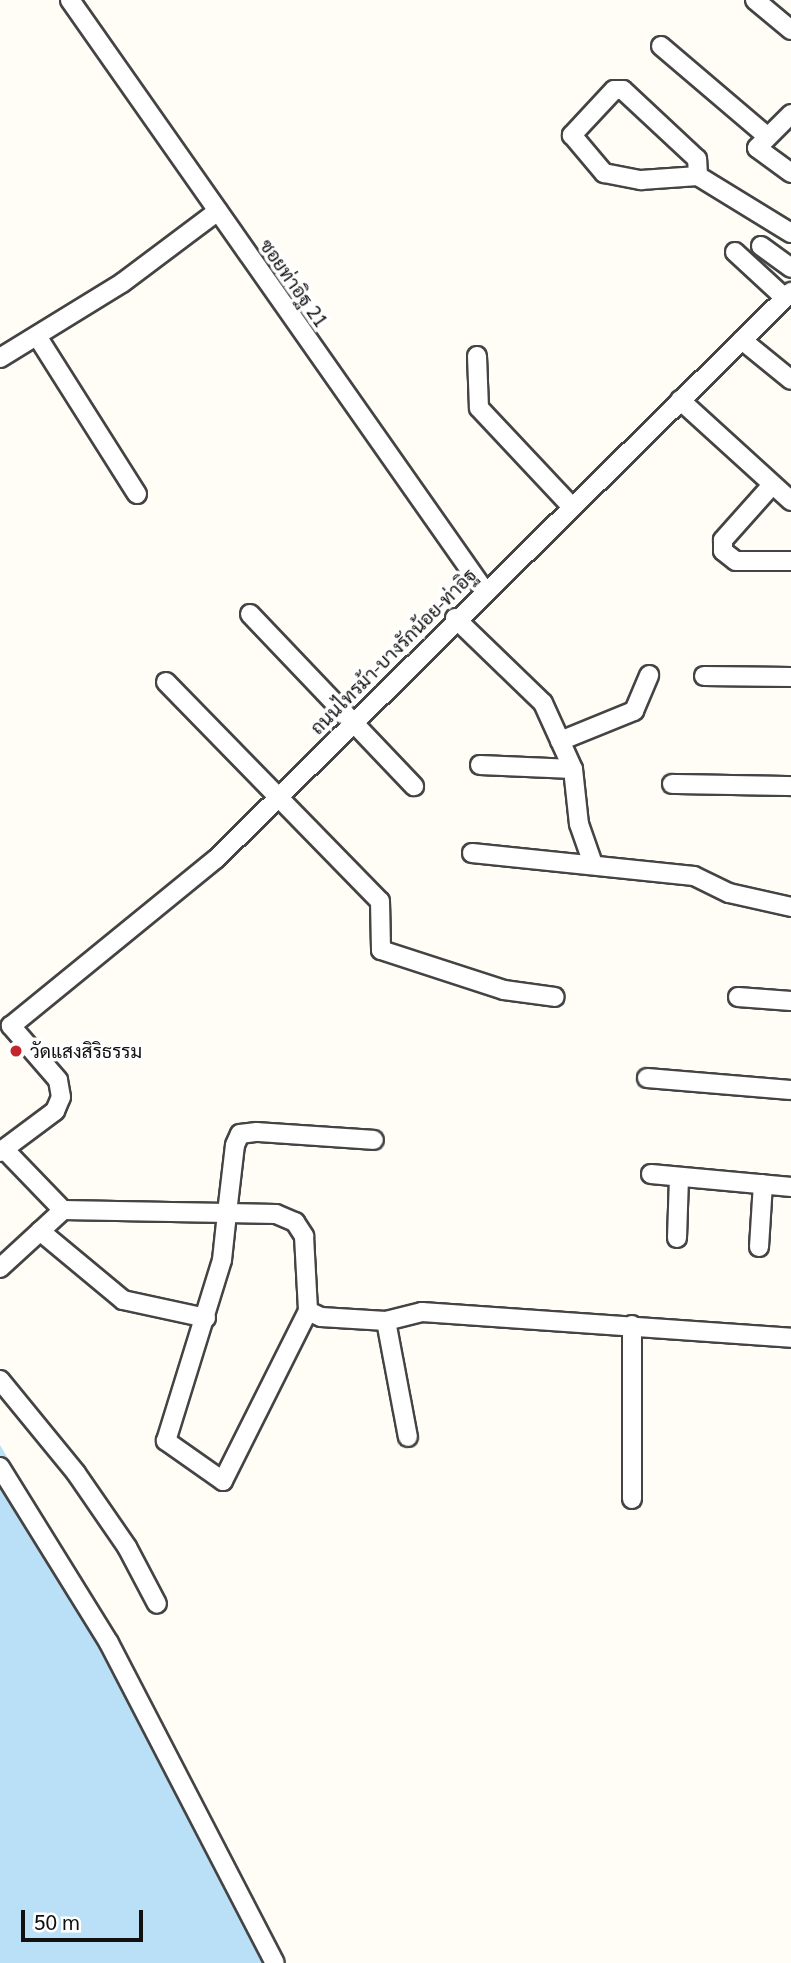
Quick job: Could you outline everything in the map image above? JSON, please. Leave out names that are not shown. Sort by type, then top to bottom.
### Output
[{"type":"street","name":"ซอยท่าอิฐ 21","points":[[70,0],[484,590]]},
{"type":"street","points":[[755,0],[791,30]]},
{"type":"street","points":[[661,46],[768,137]]},
{"type":"street","points":[[698,176],[697,159],[623,90],[614,90],[572,135],[604,173],[641,180],[698,176],[791,233]]},
{"type":"street","points":[[791,114],[757,148],[791,173]]},
{"type":"street","points":[[0,358],[218,211]]},
{"type":"street","points":[[761,246],[791,268]]},
{"type":"street","points":[[735,252],[788,295]]},
{"type":"street","name":"ถนนไทรม้า-บางรักน้อย-ท่าอิฐ","points":[[2,1151],[55,1111],[61,1097],[58,1080],[11,1026],[216,859],[455,618],[788,295]]},
{"type":"street","points":[[37,335],[137,494]]},
{"type":"street","points":[[742,340],[791,380]]},
{"type":"street","points":[[477,356],[479,408],[571,506]]},
{"type":"street","points":[[680,400],[791,501]]},
{"type":"street","points":[[772,485],[723,541],[723,551],[736,561],[791,561]]},
{"type":"street","points":[[250,614],[350,723],[414,786]]},
{"type":"street","points":[[455,618],[542,703],[573,769],[579,824],[593,864]]},
{"type":"street","points":[[560,741],[634,711],[649,676]]},
{"type":"street","points":[[704,676],[791,677]]},
{"type":"street","points":[[166,682],[277,800],[380,901],[381,950],[504,990],[555,997]]},
{"type":"street","points":[[480,765],[573,769]]},
{"type":"street","points":[[672,784],[791,786]]},
{"type":"street","points":[[471,853],[694,876],[729,893],[791,907]]},
{"type":"street","points":[[738,997],[791,1001]]},
{"type":"street","points":[[647,1078],[791,1090]]},
{"type":"street","points":[[2,1151],[63,1210],[227,1213],[276,1214],[295,1222],[304,1236],[308,1311],[223,1481],[166,1441],[206,1318],[227,1213],[240,1135],[374,1140]]},
{"type":"street","points":[[651,1174],[791,1187]]},
{"type":"street","points":[[677,1238],[679,1177]]},
{"type":"street","points":[[759,1247],[763,1184]]},
{"type":"street","points":[[0,1268],[63,1210]]},
{"type":"street","points":[[40,1231],[123,1300],[206,1318]]},
{"type":"street","points":[[308,1311],[386,1321],[422,1312],[791,1338]]},
{"type":"street","points":[[386,1321],[408,1437]]},
{"type":"street","points":[[632,1325],[632,1499]]},
{"type":"street","points":[[0,1380],[76,1473],[157,1604]]},
{"type":"street","points":[[0,1467],[109,1643],[275,1963]]},
{"type":"water","points":[[0,1445],[79,1580],[263,1963],[0,1963]]},
{"type":"place","name":"วัดแสงสิริธรรม","points":[[16,1051]]}]
